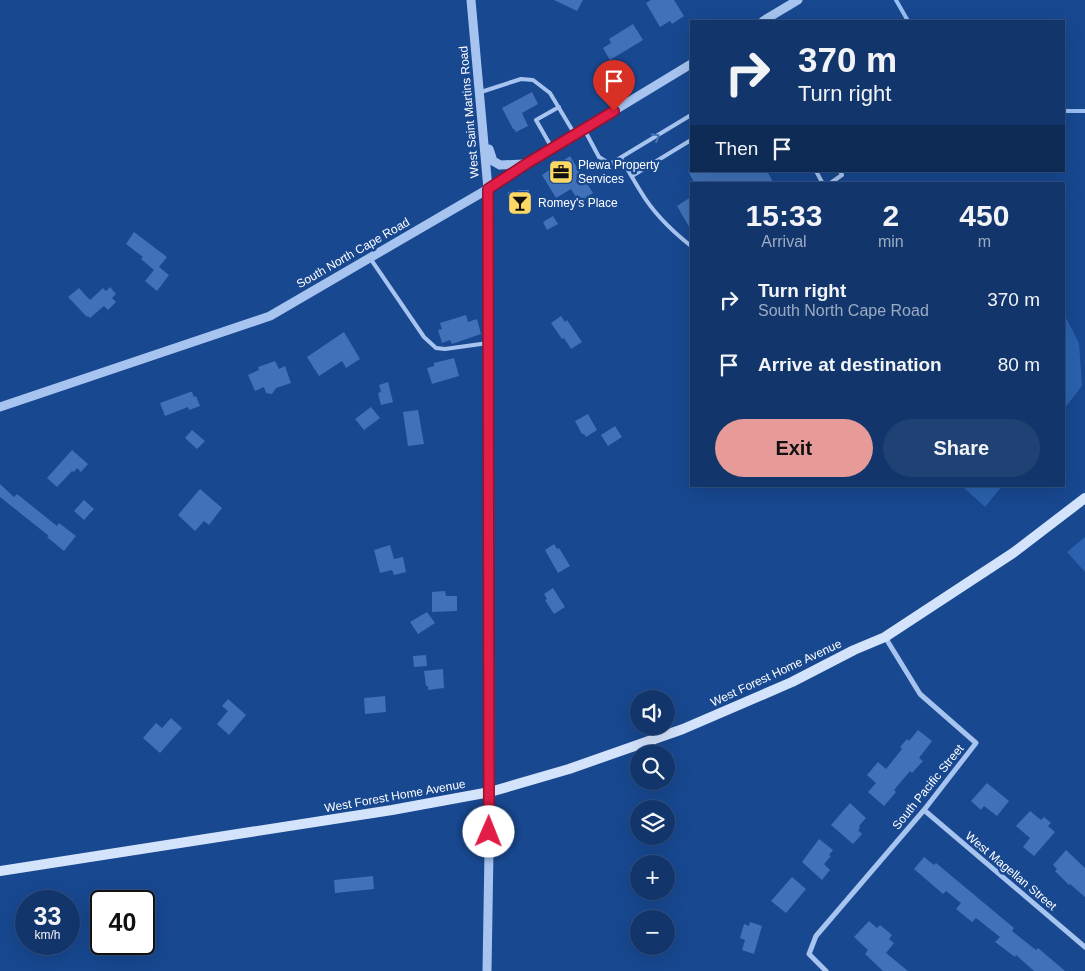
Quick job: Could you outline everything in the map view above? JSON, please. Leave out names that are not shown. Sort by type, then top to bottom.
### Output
[{"type":"main road","name":"West Forest Home Avenue","points":[[0,871],[392,810],[490,792],[569,769],[683,729],[792,682],[854,650],[885,637],[1012,553],[1085,498]]},
{"type":"street","name":"West Saint Martins Road","points":[[471,0],[488,189],[490,792],[487,971]]},
{"type":"street","points":[[765,20],[798,0]]},
{"type":"street","name":"South North Cape Road","points":[[0,408],[270,316],[488,189],[690,65]]},
{"type":"street","points":[[484,129],[493,161],[500,165],[526,164]]},
{"type":"street","name":"South Pacific Street","points":[[826,971],[809,954],[816,936],[924,810],[976,743],[920,694],[885,637]]},
{"type":"street","name":"West Magellan Street","points":[[924,810],[1085,947]]},
{"type":"lane","points":[[480,92],[521,79],[533,80],[550,93],[575,134]]},
{"type":"lane","points":[[552,148],[536,120],[559,108]]},
{"type":"lane","points":[[584,129],[599,157],[610,164],[690,116]]},
{"type":"lane","points":[[632,176],[690,141]]},
{"type":"lane","points":[[621,158],[641,193],[658,216],[672,231],[690,245]]},
{"type":"lane","points":[[831,182],[842,175],[840,172]]},
{"type":"lane","points":[[370,258],[424,337],[436,348],[445,349],[488,343]]},
{"type":"shaded area","points":[[1065,316],[1079,343],[1082,386],[1065,408]]},
{"type":"shaded area","points":[[963,487],[1001,487],[985,507]]},
{"type":"shaded area","points":[[1085,537],[1085,572],[1067,552]]},
{"type":"building","points":[[554,0],[583,0],[577,11]]},
{"type":"building","points":[[651,0],[674,0],[684,16],[672,24],[670,21],[660,27],[646,3]]},
{"type":"building","points":[[633,24],[643,40],[610,60],[603,48],[611,43],[609,39]]},
{"type":"building","points":[[532,92],[538,104],[522,113],[528,126],[516,132],[502,108]]},
{"type":"building","points":[[570,156],[593,193],[579,202],[571,189],[556,198],[542,175]]},
{"type":"building","points":[[688,171],[768,172],[773,182],[694,182]]},
{"type":"building","points":[[518,190],[529,190],[530,208],[508,208],[508,192],[518,192]]},
{"type":"building","points":[[690,198],[690,228],[677,206]]},
{"type":"building","points":[[553,216],[558,224],[547,230],[543,222]]},
{"type":"building","points":[[134,232],[167,257],[159,267],[169,275],[157,291],[145,281],[154,270],[141,259],[143,257],[126,244]]},
{"type":"building","points":[[110,287],[116,294],[112,298],[116,302],[108,310],[104,306],[90,318],[68,297],[79,288],[90,300],[103,288],[106,291]]},
{"type":"building","points":[[466,315],[468,322],[477,319],[481,334],[452,344],[450,340],[442,343],[438,330],[442,329],[440,323]]},
{"type":"building","points":[[561,316],[565,322],[567,320],[582,342],[571,349],[551,323]]},
{"type":"building","points":[[344,332],[360,359],[346,368],[342,361],[319,376],[307,357]]},
{"type":"building","points":[[454,358],[459,376],[432,384],[427,368],[434,366],[434,363]]},
{"type":"building","points":[[275,361],[279,369],[285,366],[291,383],[276,388],[272,394],[266,393],[264,387],[255,391],[248,375],[259,370],[258,367]]},
{"type":"building","points":[[388,382],[393,402],[381,405],[378,393],[381,392],[379,385]]},
{"type":"building","points":[[192,392],[194,397],[196,396],[200,406],[189,410],[188,407],[165,416],[160,403]]},
{"type":"building","points":[[371,407],[380,418],[364,430],[355,419]]},
{"type":"building","points":[[418,410],[424,444],[408,446],[403,412]]},
{"type":"building","points":[[588,414],[597,430],[586,437],[582,434],[575,421]]},
{"type":"building","points":[[615,426],[622,437],[608,446],[601,435]]},
{"type":"building","points":[[192,430],[205,441],[197,449],[185,438]]},
{"type":"building","points":[[72,450],[88,464],[81,472],[77,468],[74,472],[72,471],[57,487],[47,478]]},
{"type":"building","points":[[0,484],[14,497],[17,494],[57,526],[59,523],[76,536],[64,551],[47,537],[49,536],[0,497]]},
{"type":"building","points":[[200,489],[222,508],[209,525],[204,521],[195,531],[178,515]]},
{"type":"building","points":[[84,500],[94,509],[84,520],[74,511]]},
{"type":"building","points":[[554,544],[557,549],[559,548],[570,566],[558,573],[545,550]]},
{"type":"building","points":[[390,545],[394,559],[403,557],[406,572],[394,575],[392,570],[380,573],[374,550]]},
{"type":"building","points":[[553,588],[565,607],[554,614],[545,600],[547,599],[544,594]]},
{"type":"building","points":[[445,591],[446,596],[457,596],[457,611],[432,612],[432,592]]},
{"type":"building","points":[[427,612],[435,623],[418,634],[410,622]]},
{"type":"building","points":[[426,655],[427,666],[414,667],[413,656]]},
{"type":"building","points":[[443,669],[444,688],[428,690],[424,671]]},
{"type":"building","points":[[385,696],[386,712],[365,714],[364,698]]},
{"type":"building","points":[[228,699],[246,715],[229,735],[217,724],[228,711],[222,706]]},
{"type":"building","points":[[171,718],[182,728],[160,753],[143,738],[156,723],[162,728]]},
{"type":"building","points":[[918,730],[932,741],[919,758],[923,761],[912,773],[910,771],[894,790],[896,792],[884,806],[868,792],[876,783],[867,775],[878,762],[886,769],[902,749],[900,747],[907,739],[909,741]]},
{"type":"building","points":[[987,783],[1009,801],[997,816],[984,806],[981,810],[971,801]]},
{"type":"building","points":[[850,803],[866,818],[858,830],[862,834],[853,844],[831,825]]},
{"type":"building","points":[[1030,811],[1041,820],[1044,817],[1051,823],[1048,826],[1055,832],[1034,856],[1023,847],[1030,838],[1016,826]]},
{"type":"building","points":[[819,839],[833,850],[829,855],[831,856],[824,864],[830,870],[822,880],[802,862]]},
{"type":"building","points":[[1066,850],[1085,868],[1085,897],[1055,871],[1057,869],[1053,865]]},
{"type":"building","points":[[924,857],[934,865],[936,863],[1014,928],[1012,931],[1036,950],[1038,948],[1065,971],[1034,971],[1016,955],[1015,957],[995,942],[1000,937],[976,918],[972,922],[956,909],[961,903],[946,891],[943,894],[914,869]]},
{"type":"building","points":[[373,876],[374,889],[335,893],[334,880]]},
{"type":"building","points":[[792,877],[806,889],[786,913],[771,901]]},
{"type":"building","points":[[869,921],[877,928],[880,925],[892,935],[889,939],[894,943],[886,953],[908,971],[883,971],[865,954],[868,950],[854,937]]},
{"type":"building","points":[[750,922],[762,926],[754,954],[742,950],[745,940],[740,938],[744,924],[749,926]]},
{"type":"waterway","points":[[896,0],[907,20]]},
{"type":"waterway","points":[[1065,111],[1085,111]]},
{"type":"place","name":"Plewa Property Services","points":[[561,172]]},
{"type":"place","name":"Romey's Place","points":[[520,203]]},
{"type":"route","points":[[489,832],[488,189],[614,111]]}]
